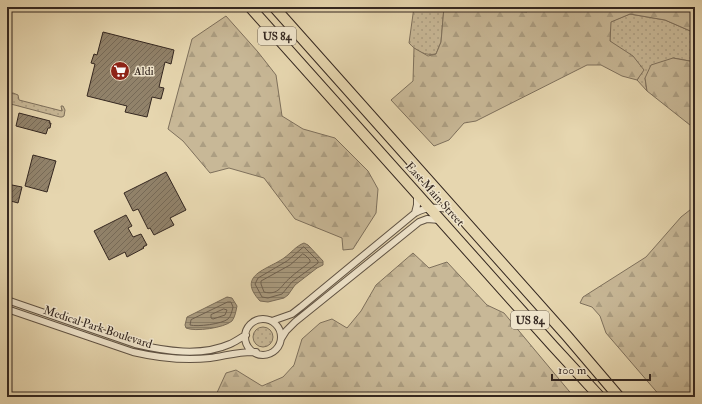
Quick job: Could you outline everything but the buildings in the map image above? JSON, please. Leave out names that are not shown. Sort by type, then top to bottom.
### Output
[{"type":"highway","name":"East Main Street","points":[[250,7],[600,397]]},
{"type":"highway","name":"East Main Street","points":[[274,7],[567,336],[619,397]]},
{"type":"street","points":[[414,213],[417,205],[417,194]]},
{"type":"street","points":[[441,221],[427,219],[419,222],[295,322],[286,331],[278,346],[272,352],[264,354],[256,352],[249,347],[246,335],[249,327],[255,321],[263,319],[272,321],[292,314],[414,213],[429,207],[455,210]]},
{"type":"street","name":"Medical Park Boulevard","points":[[7,300],[135,344],[154,349],[182,351],[214,349],[230,344],[246,335]]},
{"type":"street","name":"Medical Park Boulevard","points":[[7,309],[112,345],[153,356],[188,359],[210,358],[256,352]]},
{"type":"street","points":[[272,321],[280,330],[281,338]]},
{"type":"green space","points":[[414,7],[444,7],[441,42],[436,54],[421,52],[409,43]]},
{"type":"green space","points":[[444,7],[507,7],[511,11],[527,12],[529,7],[695,7],[695,33],[665,20],[630,14],[611,22],[610,41],[633,56],[644,70],[637,80],[622,76],[601,65],[587,65],[476,121],[464,123],[449,140],[434,146],[391,100],[413,81],[414,48],[428,56],[436,54],[441,42]]},
{"type":"green space","points":[[630,14],[665,20],[695,33],[695,62],[673,58],[645,78],[647,91],[637,80],[643,70],[610,41],[610,22]]},
{"type":"green space","points":[[226,16],[276,75],[282,116],[303,129],[335,138],[368,171],[378,189],[376,213],[353,249],[343,250],[342,238],[295,219],[264,178],[229,168],[210,173],[183,141],[168,129],[192,39]]},
{"type":"green space","points":[[673,58],[695,62],[695,129],[647,91],[645,78],[651,65]]},
{"type":"green space","points":[[13,93],[18,95],[19,100],[62,111],[61,106],[63,106],[65,110],[64,116],[60,117],[7,103],[7,96]]},
{"type":"green space","points":[[695,206],[695,397],[661,397],[606,333],[600,316],[592,307],[580,303],[583,297],[646,257],[681,217]]},
{"type":"green space","points":[[413,253],[429,268],[447,262],[487,305],[504,313],[574,397],[215,397],[226,373],[236,370],[262,386],[283,377],[294,365],[302,339],[320,323],[332,319],[347,328],[361,311],[376,285]]},
{"type":"green space","points":[[263,327],[270,330],[273,337],[270,344],[263,347],[256,344],[253,337],[256,330]]},
{"type":"water","points":[[304,243],[308,245],[323,261],[323,265],[295,285],[284,298],[268,302],[260,301],[253,292],[251,285],[253,279],[257,274],[284,258]]},
{"type":"water","points":[[227,297],[232,298],[237,306],[235,316],[232,321],[223,326],[209,329],[196,330],[186,328],[185,325],[187,317]]},
{"type":"place","name":"Aldi","points":[[120,71]]}]
